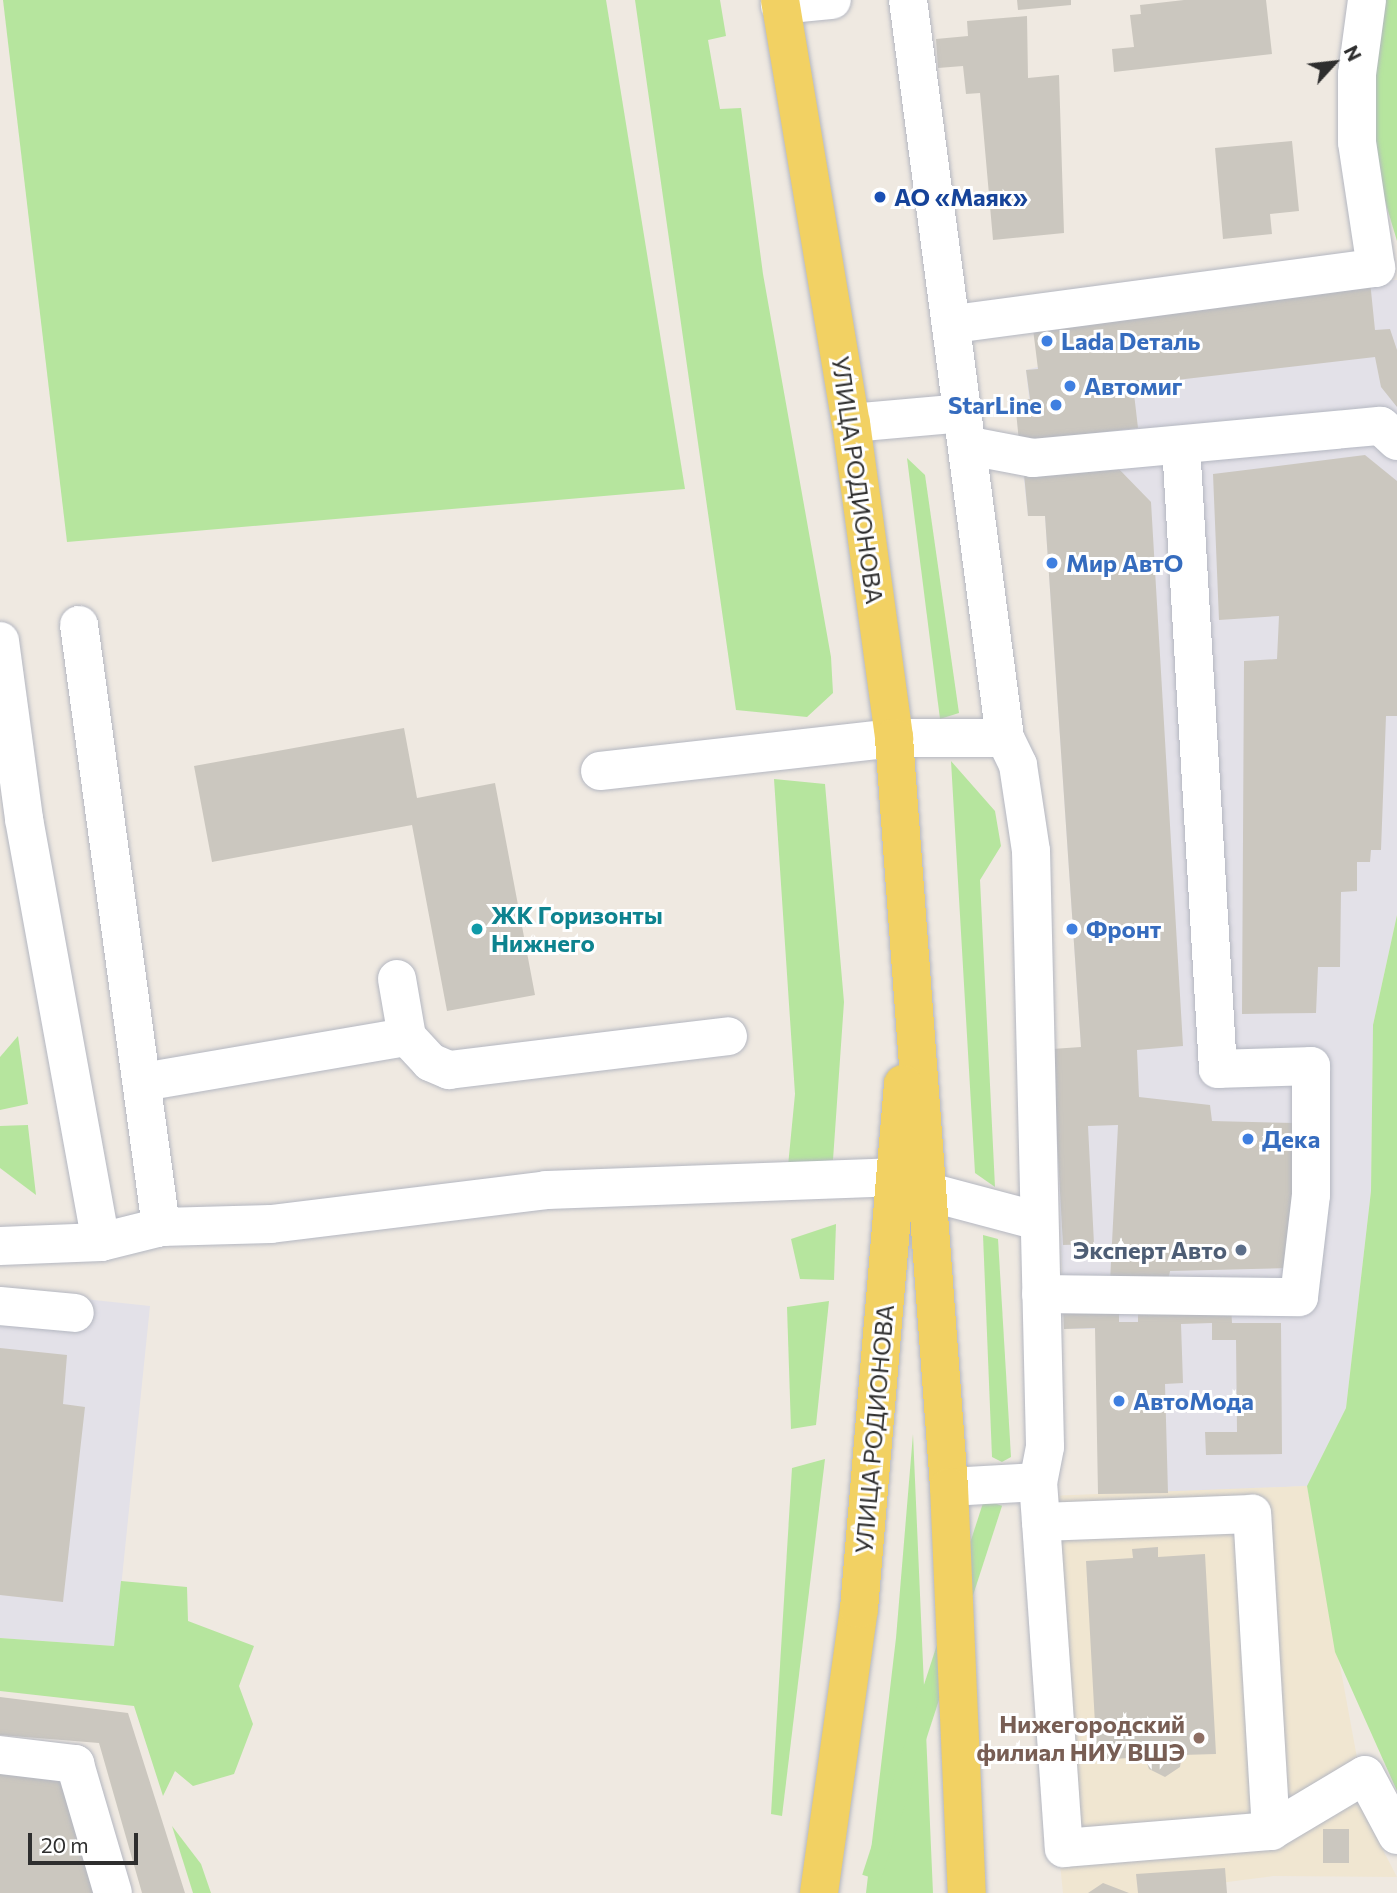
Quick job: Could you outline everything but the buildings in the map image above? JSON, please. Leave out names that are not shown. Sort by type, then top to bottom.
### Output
[{"type":"main road","name":"УЛИЦА РОДИОНОВА","points":[[780,3],[851,423],[894,738],[913,963],[949,1487],[967,1893]]},
{"type":"main road","name":"УЛИЦА РОДИОНОВА","points":[[819,1893],[859,1609],[913,963]]},
{"type":"lane","points":[[780,3],[832,0]]},
{"type":"lane","points":[[908,0],[954,324],[1005,738],[1018,765],[1031,851],[1045,1447],[1038,1482],[1063,1848],[1271,1831],[1365,1775],[1397,1835]]},
{"type":"lane","points":[[954,324],[1376,268],[1357,142],[1357,74],[1367,0]]},
{"type":"lane","points":[[851,423],[967,429],[1020,458],[1381,426],[1397,440]]},
{"type":"lane","points":[[1041,1294],[1299,1297],[1311,1195],[1311,1066],[1218,1069],[1181,444]]},
{"type":"lane","points":[[79,625],[161,1227]]},
{"type":"lane","points":[[0,641],[24,818],[101,1242]]},
{"type":"lane","points":[[600,771],[894,738],[1005,738]]},
{"type":"lane","points":[[397,979],[407,1037],[430,1062],[449,1070],[728,1035]]},
{"type":"lane","points":[[143,1082],[407,1037]]},
{"type":"lane","points":[[0,1246],[101,1242],[161,1227],[271,1224],[546,1190],[894,1177]]},
{"type":"lane","points":[[929,1192],[1038,1221]]},
{"type":"lane","points":[[0,1306],[75,1313]]},
{"type":"lane","points":[[949,1487],[1038,1482]]},
{"type":"lane","points":[[1041,1522],[1252,1514],[1271,1831]]},
{"type":"lane","points":[[0,1755],[75,1764],[113,1893]]},
{"type":"shaded area","points":[[1397,280],[1397,915],[1373,1025],[1371,1191],[1346,1408],[1307,1486],[1168,1493],[1095,1329],[1064,1329],[1057,1128],[1081,1047],[1045,516],[1028,516],[1015,401],[1029,399],[1026,370],[1370,281]]},
{"type":"shaded area","points":[[0,1290],[150,1306],[115,1646],[0,1638]]},
{"type":"shaded area","name":"Нижегородский филиал НИУ ВШЭ","points":[[1307,1486],[1369,1823],[1397,1877],[1273,1876],[1142,1893],[1063,1893],[1022,1497]]},
{"type":"green space","points":[[3,0],[606,0],[685,489],[67,542]]},
{"type":"green space","points":[[635,0],[720,0],[726,36],[708,40],[720,109],[741,108],[763,274],[831,657],[833,693],[807,717],[736,710]]},
{"type":"green space","points":[[1380,0],[1397,0],[1397,241],[1371,154]]},
{"type":"green space","points":[[907,458],[925,475],[959,713],[940,719]]},
{"type":"green space","points":[[951,761],[995,811],[1001,846],[980,880],[995,1187],[975,1173]]},
{"type":"green space","points":[[774,779],[825,784],[844,1002],[833,1160],[788,1166],[795,1094]]},
{"type":"green space","points":[[1397,915],[1397,1791],[1335,1652],[1307,1486],[1346,1408],[1371,1191],[1373,1025]]},
{"type":"green space","points":[[18,1036],[28,1104],[0,1110],[0,1057]]},
{"type":"green space","points":[[28,1125],[36,1195],[0,1168],[0,1126]]},
{"type":"green space","points":[[836,1224],[834,1280],[800,1279],[791,1239]]},
{"type":"green space","points":[[983,1235],[998,1239],[1011,1457],[1002,1462],[992,1457]]},
{"type":"green space","points":[[829,1301],[816,1425],[791,1429],[787,1307]]},
{"type":"green space","points":[[913,1434],[933,1893],[866,1893],[896,1638]]},
{"type":"green space","points":[[825,1459],[782,1816],[771,1814],[792,1468]]},
{"type":"green space","points":[[984,1500],[1002,1506],[880,1881],[862,1875]]},
{"type":"green space","points":[[121,1581],[187,1587],[188,1621],[254,1646],[239,1686],[253,1724],[234,1774],[193,1786],[175,1771],[163,1796],[134,1706],[0,1691],[0,1638],[114,1646]]},
{"type":"green space","points":[[172,1826],[201,1864],[211,1893],[193,1893]]},
{"type":"place","name":"АО «Маяк»","points":[[880,197]]},
{"type":"place","name":"Lada Dеталь","points":[[1047,341]]},
{"type":"place","name":"Автомиг","points":[[1070,386]]},
{"type":"place","name":"StarLine","points":[[1056,405]]},
{"type":"place","name":"Мир АвтО","points":[[1052,563]]},
{"type":"place","name":"ЖК Горизонты Нижнего","points":[[477,929]]},
{"type":"place","name":"Фронт","points":[[1072,929]]},
{"type":"place","name":"Дека","points":[[1248,1139]]},
{"type":"place","name":"Эксперт Авто","points":[[1241,1250]]},
{"type":"place","name":"АвтоМода","points":[[1119,1401]]},
{"type":"place","name":"Нижегородский филиал НИУ ВШЭ","points":[[1199,1738]]}]
